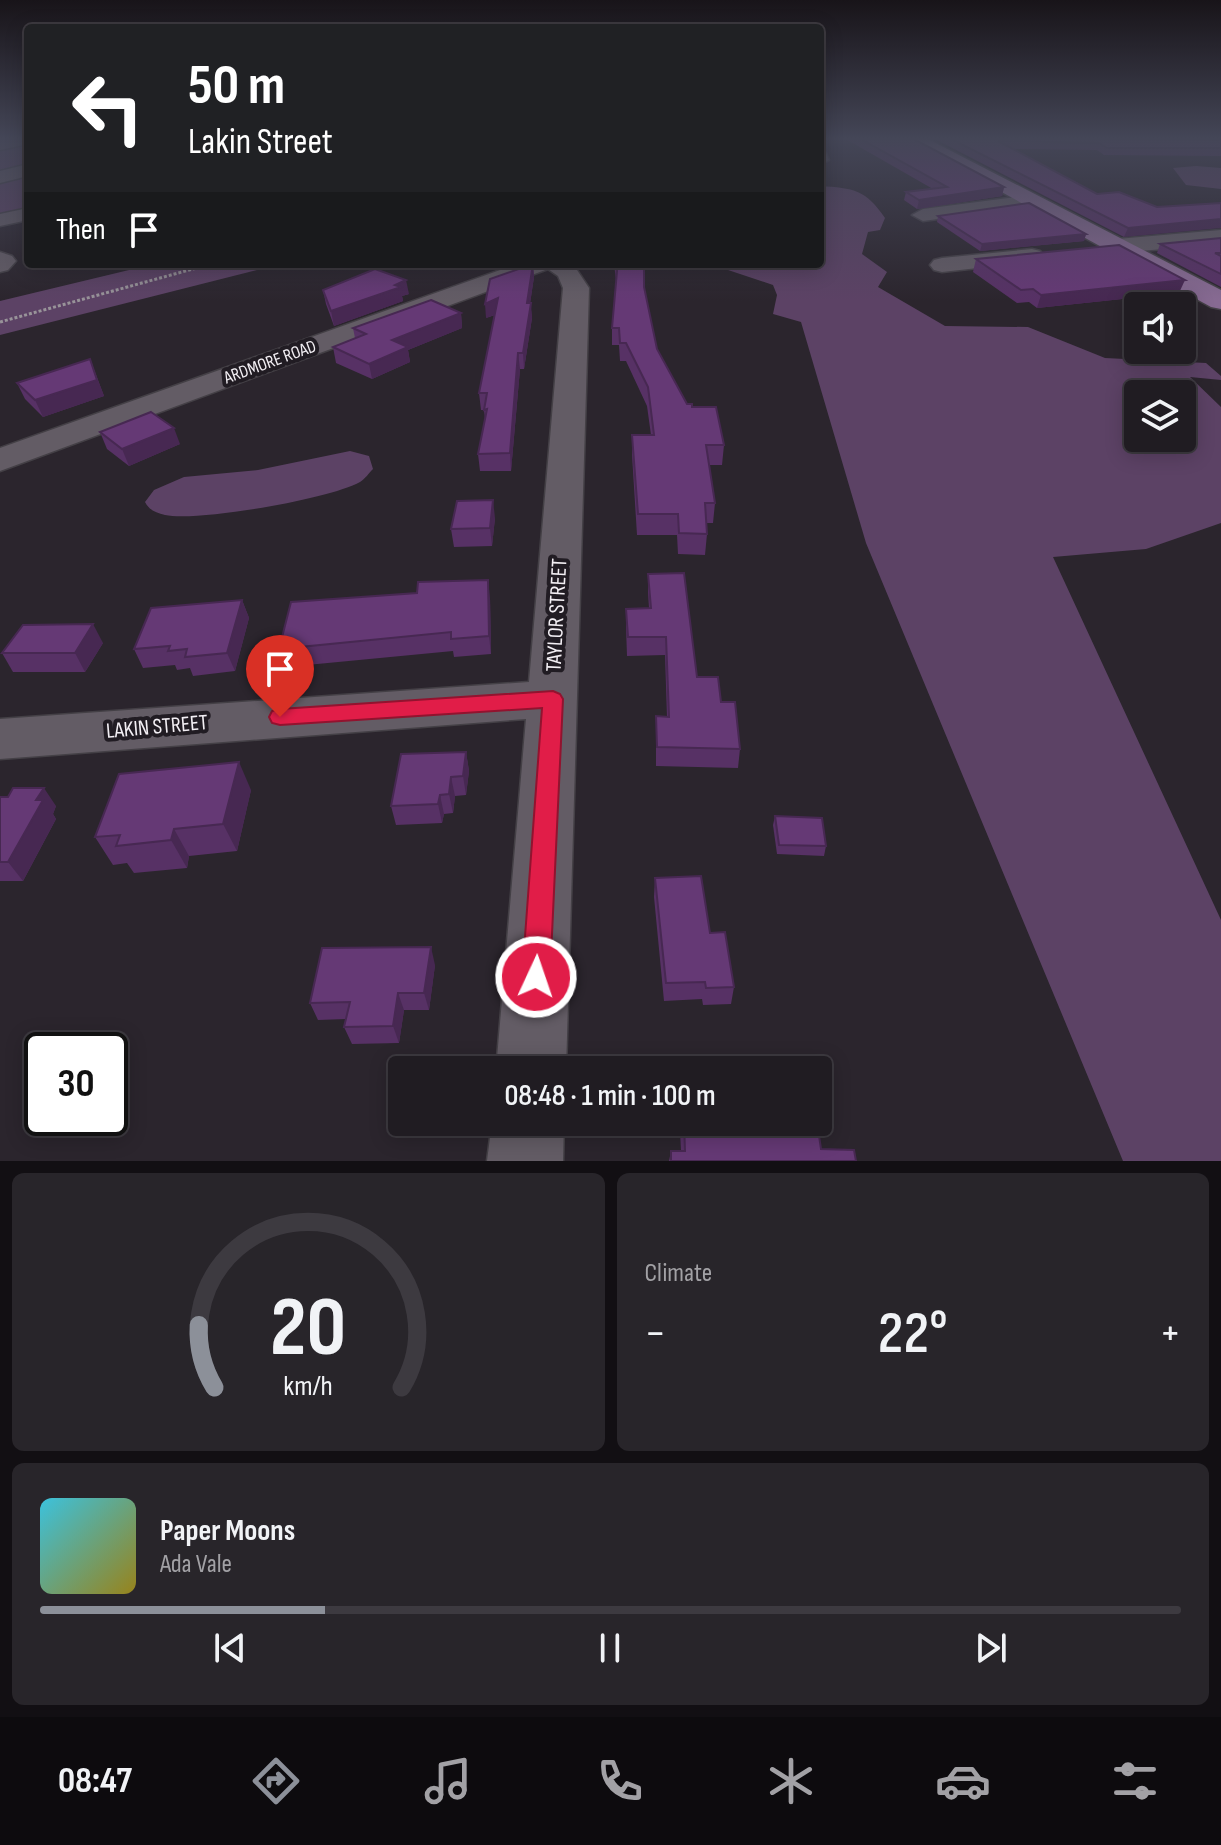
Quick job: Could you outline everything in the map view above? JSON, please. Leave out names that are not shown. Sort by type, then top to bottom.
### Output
[{"type":"main road","points":[[1015,192],[1221,301]]},
{"type":"street","points":[[923,215],[1032,201]]},
{"type":"street","points":[[0,220],[24,215]]},
{"type":"street","points":[[942,265],[1221,237]]},
{"type":"street","points":[[0,259],[4,261],[0,265]]},
{"type":"street","name":"ARDMORE ROAD","points":[[0,460],[529,268]]},
{"type":"street","name":"TAYLOR STREET","points":[[532,1056],[576,288],[569,272],[563,268]]},
{"type":"street","name":"LAKIN STREET","points":[[0,739],[553,699]]},
{"type":"street","points":[[525,1161],[527,1136]]},
{"type":"path","points":[[0,322],[196,268]]},
{"type":"shaded area","points":[[0,192],[24,192],[24,209],[0,215]]},
{"type":"shaded area","points":[[824,192],[858,192],[872,201],[885,218],[880,230],[868,232],[862,254],[887,272],[878,287],[945,326],[1028,327],[1105,358],[1124,359],[1124,364],[1206,363],[1221,376],[1221,380],[1190,377],[1193,380],[1124,380],[1124,452],[1196,452],[1196,383],[1221,407],[1221,523],[1146,549],[1053,557],[1221,920],[1221,1161],[1123,1161],[866,543],[801,322],[773,314],[777,295],[773,285],[726,268],[824,268]]},
{"type":"shaded area","points":[[137,268],[265,268],[0,335],[0,301]]},
{"type":"shaded area","points":[[350,451],[369,456],[373,469],[365,478],[344,489],[294,502],[182,516],[159,513],[145,502],[154,490],[184,477],[258,470]]},
{"type":"building","points":[[906,192],[970,192],[919,200]]},
{"type":"building","points":[[1057,192],[1119,192],[1157,207],[1221,203],[1221,219],[1128,228]]},
{"type":"building","points":[[1029,203],[1086,234],[982,244],[938,216]]},
{"type":"building","points":[[1221,238],[1221,253],[1215,253],[1221,256],[1221,274],[1160,244]]},
{"type":"building","points":[[1119,245],[1185,280],[1041,295],[1033,289],[1021,290],[976,259]]},
{"type":"building","points":[[522,268],[532,268],[527,303],[531,303],[523,353],[518,353],[510,453],[478,454],[487,409],[484,410],[487,393],[479,393],[498,298],[485,304],[490,279]]},
{"type":"building","points":[[617,268],[644,268],[644,287],[657,349],[687,404],[692,404],[692,407],[716,407],[724,445],[706,445],[715,503],[705,503],[707,534],[679,533],[678,514],[638,514],[632,435],[654,435],[648,387],[626,343],[620,343],[619,328],[612,328]]},
{"type":"building","points":[[375,269],[406,280],[395,285],[401,287],[331,311],[323,290]]},
{"type":"building","points":[[431,300],[461,313],[392,340],[408,347],[369,364],[333,347],[366,334],[353,328]]},
{"type":"building","points":[[90,359],[97,380],[35,400],[17,383]]},
{"type":"building","points":[[151,412],[174,428],[122,449],[100,432]]},
{"type":"building","points":[[493,500],[490,528],[451,529],[457,501]]},
{"type":"building","points":[[684,573],[697,677],[718,677],[721,702],[735,702],[740,749],[657,747],[656,716],[669,717],[666,637],[628,637],[626,609],[651,608],[648,574]]},
{"type":"building","points":[[488,580],[489,636],[451,639],[451,632],[279,649],[291,602],[417,593],[418,582]]},
{"type":"building","points":[[242,600],[227,653],[185,657],[187,649],[168,651],[170,646],[134,649],[151,608]]},
{"type":"building","points":[[93,624],[75,653],[2,653],[23,625]]},
{"type":"building","points":[[466,752],[463,776],[451,777],[449,794],[440,795],[438,804],[391,806],[401,754]]},
{"type":"building","points":[[239,762],[223,824],[174,829],[171,840],[116,846],[120,835],[95,837],[119,774]]},
{"type":"building","points":[[13,788],[44,788],[36,800],[43,800],[8,862],[0,862],[0,797],[8,797]]},
{"type":"building","points":[[775,816],[822,818],[826,846],[779,845]]},
{"type":"building","points":[[701,876],[710,933],[725,932],[734,987],[706,988],[705,982],[666,983],[655,878]]},
{"type":"building","points":[[431,947],[424,993],[398,993],[393,1026],[344,1027],[350,1002],[310,1003],[322,948]]},
{"type":"building","points":[[684,1136],[819,1136],[821,1149],[854,1150],[856,1161],[671,1161],[671,1151],[685,1151]]},
{"type":"route","points":[[280,717],[553,699],[536,977]]}]
